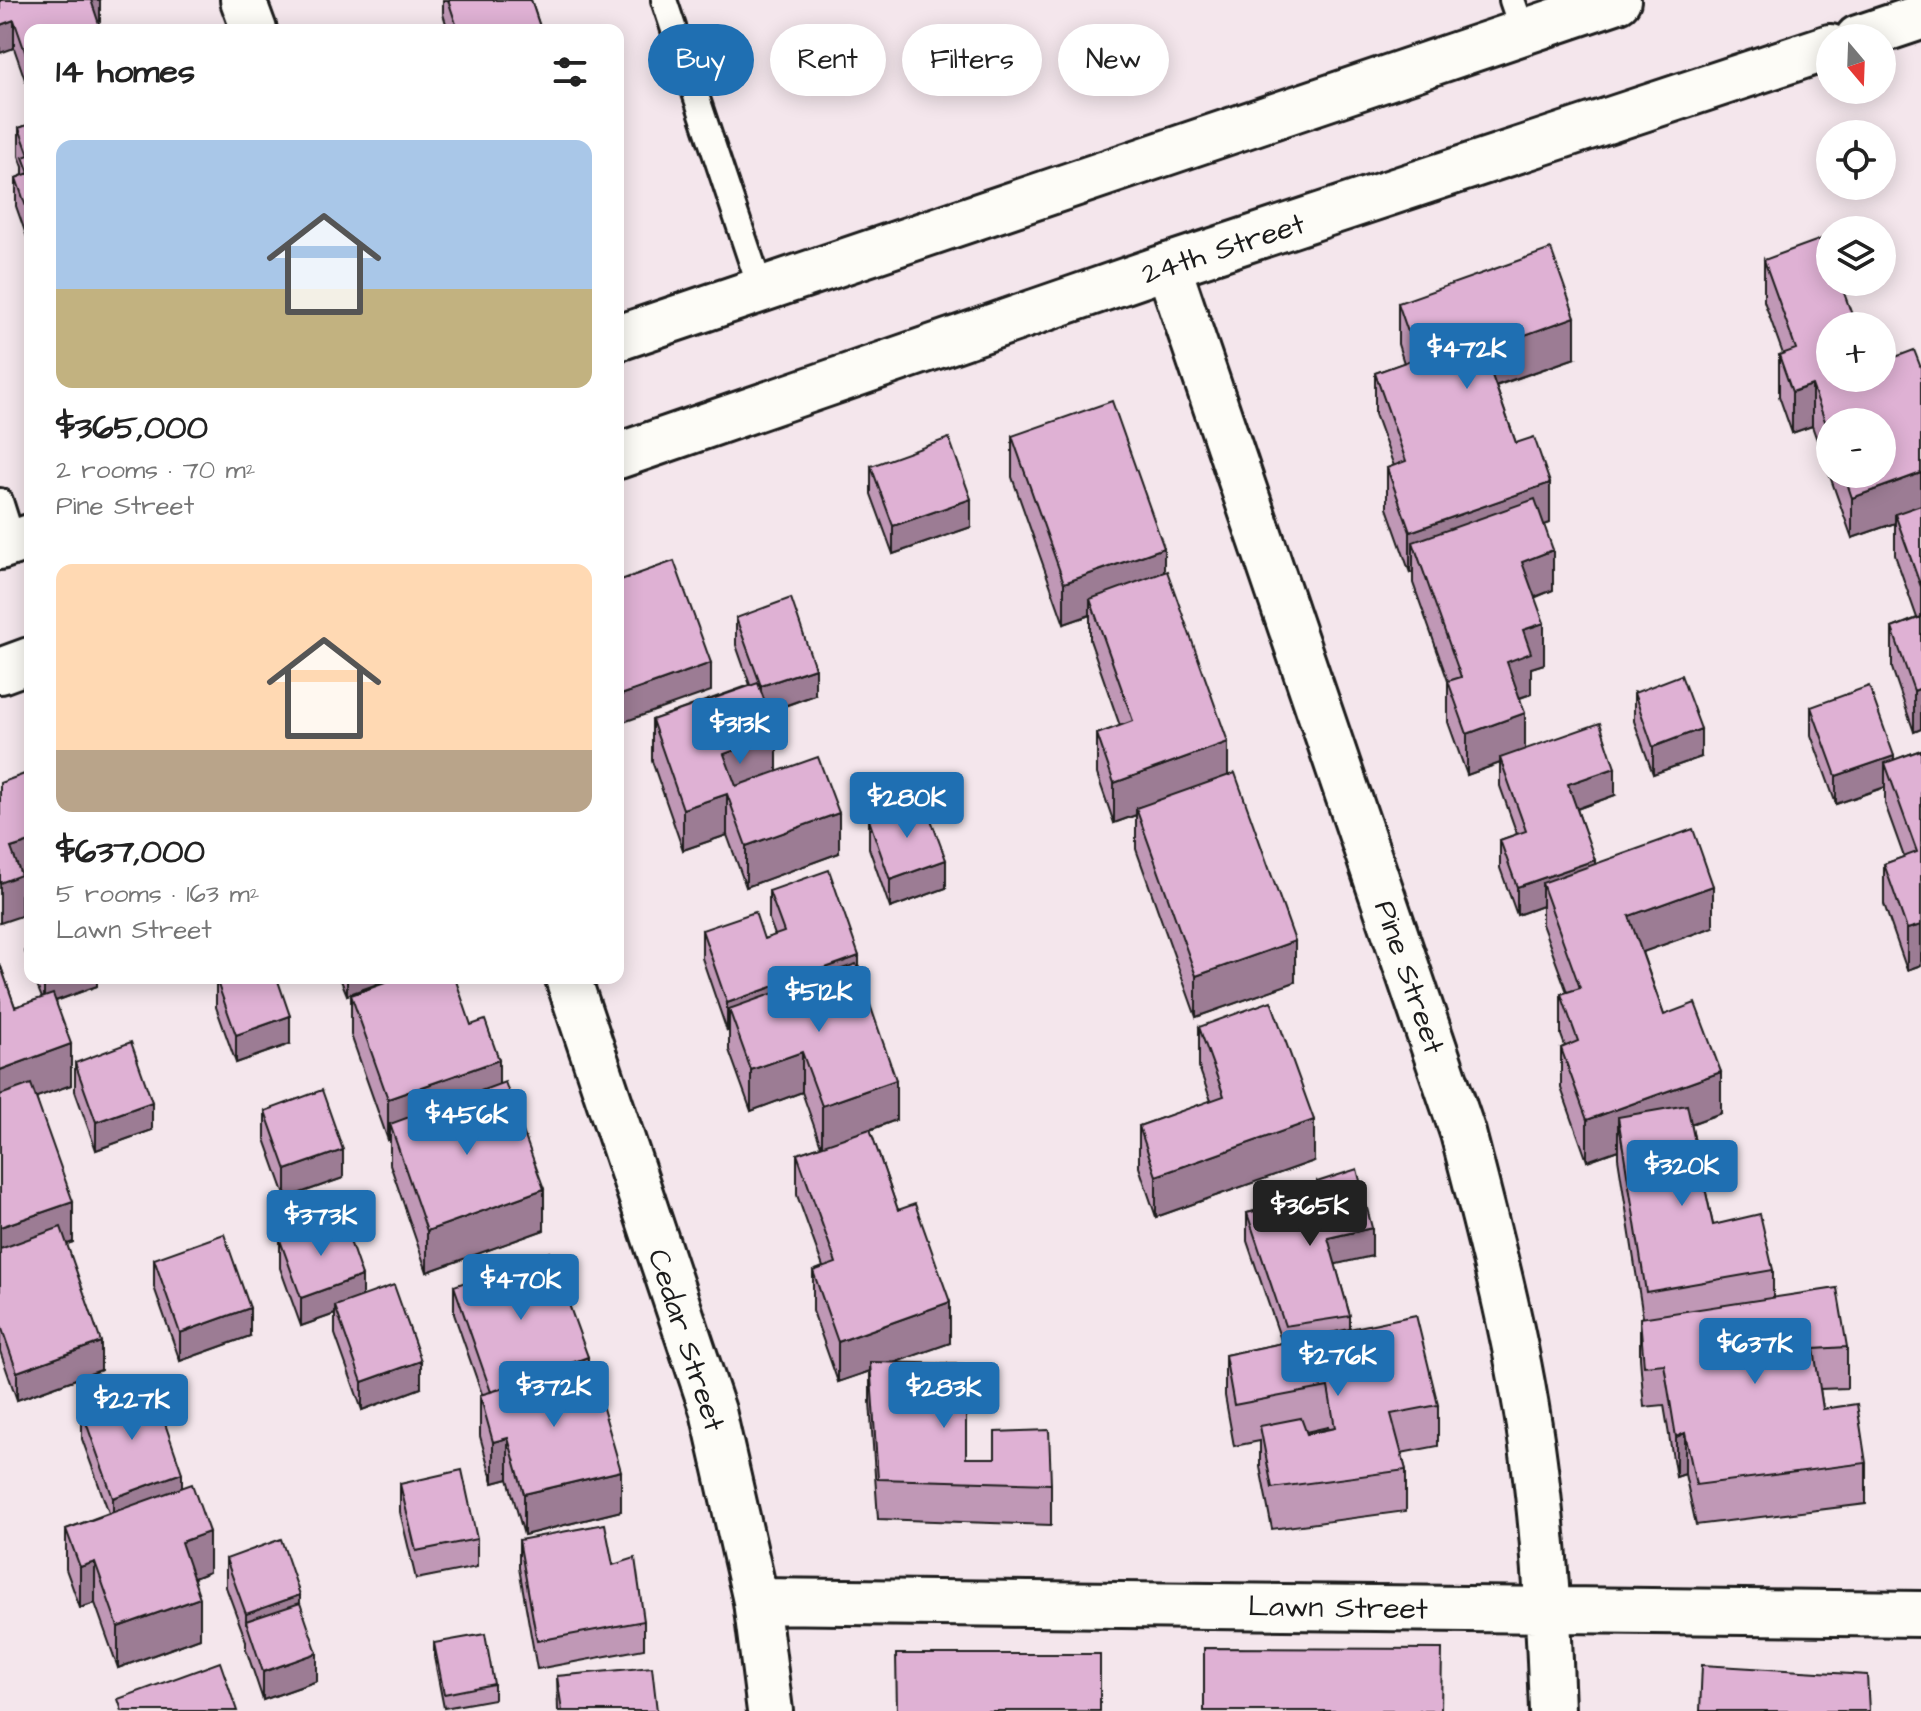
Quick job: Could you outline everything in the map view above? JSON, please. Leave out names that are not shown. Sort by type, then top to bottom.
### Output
[{"type":"street","points":[[243,0],[252,24]]},
{"type":"street","points":[[624,336],[761,290],[1517,16],[1618,0]]},
{"type":"street","points":[[1896,25],[1921,17]]},
{"type":"street","name":"24th Street","points":[[624,454],[1168,266],[1816,52]]},
{"type":"street","name":"Pine Street","points":[[1168,266],[1463,1133],[1501,1277],[1529,1429],[1549,1610],[1552,1711]]},
{"type":"street","points":[[0,671],[24,662]]},
{"type":"street","name":"Cedar Street","points":[[570,984],[713,1411],[756,1601],[770,1711]]},
{"type":"street","name":"Lawn Street","points":[[756,1601],[1921,1614]]},
{"type":"lane","points":[[664,0],[761,290]]},
{"type":"lane","points":[[0,501],[14,542]]},
{"type":"building","points":[[0,0],[91,0],[99,24],[24,24],[24,49],[14,20],[0,25]]},
{"type":"building","points":[[448,0],[531,0],[539,24],[456,24]]},
{"type":"building","points":[[24,175],[24,201],[16,178]]},
{"type":"building","points":[[1816,241],[1816,296],[1845,296],[1851,312],[1816,312],[1816,392],[1896,392],[1896,357],[1914,350],[1921,368],[1921,473],[1896,482],[1896,408],[1820,408],[1812,385],[1792,392],[1779,355],[1796,349],[1764,260]]},
{"type":"building","points":[[1551,249],[1575,317],[1483,350],[1516,443],[1534,437],[1550,483],[1410,532],[1387,468],[1406,461],[1375,373],[1417,358],[1398,303]]},
{"type":"building","points":[[1112,401],[1164,548],[1064,583],[1012,436]]},
{"type":"building","points":[[949,438],[971,499],[893,526],[871,466]]},
{"type":"building","points":[[1849,488],[1880,488],[1852,498]]},
{"type":"building","points":[[1535,499],[1553,550],[1522,562],[1544,623],[1523,630],[1531,653],[1507,662],[1525,713],[1467,734],[1448,681],[1461,677],[1413,542]]},
{"type":"building","points":[[1921,505],[1921,587],[1895,514]]},
{"type":"building","points":[[674,561],[711,663],[624,694],[624,579]]},
{"type":"building","points":[[1167,571],[1228,742],[1114,783],[1097,734],[1133,721],[1090,599]]},
{"type":"building","points":[[791,598],[815,668],[761,686],[736,618]]},
{"type":"building","points":[[1921,617],[1921,688],[1914,691],[1892,628]]},
{"type":"building","points":[[1681,675],[1701,729],[1653,747],[1634,693]]},
{"type":"building","points":[[758,683],[777,735],[724,754],[736,786],[818,757],[839,813],[746,846],[727,794],[683,809],[652,720]]},
{"type":"building","points":[[1869,686],[1894,756],[1836,776],[1811,707]]},
{"type":"building","points":[[1600,723],[1615,768],[1568,784],[1595,860],[1517,887],[1500,840],[1526,831],[1500,758]]},
{"type":"building","points":[[1921,750],[1921,925],[1907,929],[1884,864],[1917,852],[1885,763]]},
{"type":"building","points":[[1235,773],[1295,941],[1196,976],[1136,808]]},
{"type":"building","points":[[24,774],[24,844],[11,848],[21,875],[0,883],[0,783]]},
{"type":"building","points":[[924,801],[946,860],[890,880],[869,820]]},
{"type":"building","points":[[1693,829],[1713,886],[1629,916],[1664,1015],[1695,1003],[1721,1072],[1587,1120],[1561,1048],[1578,1041],[1561,994],[1580,988],[1542,883]]},
{"type":"building","points":[[829,870],[859,956],[727,1003],[702,930],[755,912],[764,939],[784,932],[769,891]]},
{"type":"building","points":[[0,964],[15,1007],[53,994],[71,1044],[0,1070]]},
{"type":"building","points":[[856,964],[896,1080],[822,1106],[802,1052],[751,1070],[729,1009]]},
{"type":"building","points":[[218,984],[279,984],[290,1016],[236,1035]]},
{"type":"building","points":[[382,984],[457,984],[471,1025],[485,1020],[499,1060],[388,1099],[351,995]]},
{"type":"building","points":[[1271,1001],[1314,1120],[1156,1176],[1139,1126],[1224,1096],[1199,1027]]},
{"type":"building","points":[[131,1042],[152,1102],[96,1122],[75,1063]]},
{"type":"building","points":[[505,1082],[544,1189],[427,1231],[390,1124]]},
{"type":"building","points":[[31,1084],[73,1202],[0,1227],[0,1095]]},
{"type":"building","points":[[322,1090],[343,1150],[286,1170],[265,1111]]},
{"type":"building","points":[[1687,1105],[1713,1225],[1760,1214],[1773,1270],[1646,1292],[1618,1117]]},
{"type":"building","points":[[870,1129],[898,1210],[915,1204],[950,1302],[838,1342],[813,1271],[836,1263],[797,1154]]},
{"type":"building","points":[[1357,1169],[1372,1228],[1328,1238],[1350,1316],[1285,1326],[1247,1213],[1320,1195],[1317,1182]]},
{"type":"building","points":[[342,1218],[362,1276],[301,1298],[280,1240]]},
{"type":"building","points":[[61,1227],[101,1342],[17,1372],[0,1323],[0,1249]]},
{"type":"building","points":[[224,1234],[250,1308],[180,1333],[154,1259]]},
{"type":"building","points":[[550,1252],[588,1357],[491,1392],[454,1286]]},
{"type":"building","points":[[394,1285],[421,1361],[362,1382],[335,1306]]},
{"type":"building","points":[[1837,1288],[1847,1347],[1814,1349],[1823,1409],[1857,1404],[1866,1463],[1696,1485],[1685,1433],[1676,1437],[1664,1364],[1644,1366],[1640,1318]]},
{"type":"building","points":[[1416,1315],[1438,1405],[1391,1414],[1406,1470],[1272,1488],[1260,1426],[1301,1418],[1307,1434],[1335,1428],[1328,1387],[1234,1405],[1225,1355]]},
{"type":"building","points":[[870,1362],[966,1364],[966,1458],[995,1458],[995,1432],[1049,1430],[1051,1484],[878,1479]]},
{"type":"building","points":[[590,1363],[621,1471],[524,1494],[508,1438],[493,1442],[480,1395]]},
{"type":"building","points":[[152,1386],[182,1473],[113,1498],[82,1411]]},
{"type":"building","points":[[462,1470],[477,1539],[416,1551],[400,1484]]},
{"type":"building","points":[[192,1484],[209,1532],[181,1542],[200,1598],[118,1627],[95,1562],[80,1567],[66,1529]]},
{"type":"building","points":[[605,1524],[613,1565],[635,1558],[644,1621],[537,1641],[519,1540]]},
{"type":"building","points":[[281,1539],[300,1595],[246,1614],[226,1559]]},
{"type":"building","points":[[300,1603],[317,1653],[263,1672],[246,1621]]},
{"type":"building","points":[[485,1634],[494,1684],[444,1694],[434,1643]]},
{"type":"building","points":[[1204,1648],[1442,1649],[1441,1711],[1204,1711]]},
{"type":"building","points":[[896,1654],[1100,1654],[1100,1711],[897,1711]]},
{"type":"building","points":[[220,1662],[237,1711],[122,1711],[118,1699]]},
{"type":"building","points":[[1702,1665],[1867,1675],[1869,1711],[1700,1711]]},
{"type":"building","points":[[652,1667],[657,1711],[562,1711],[557,1676]]}]
